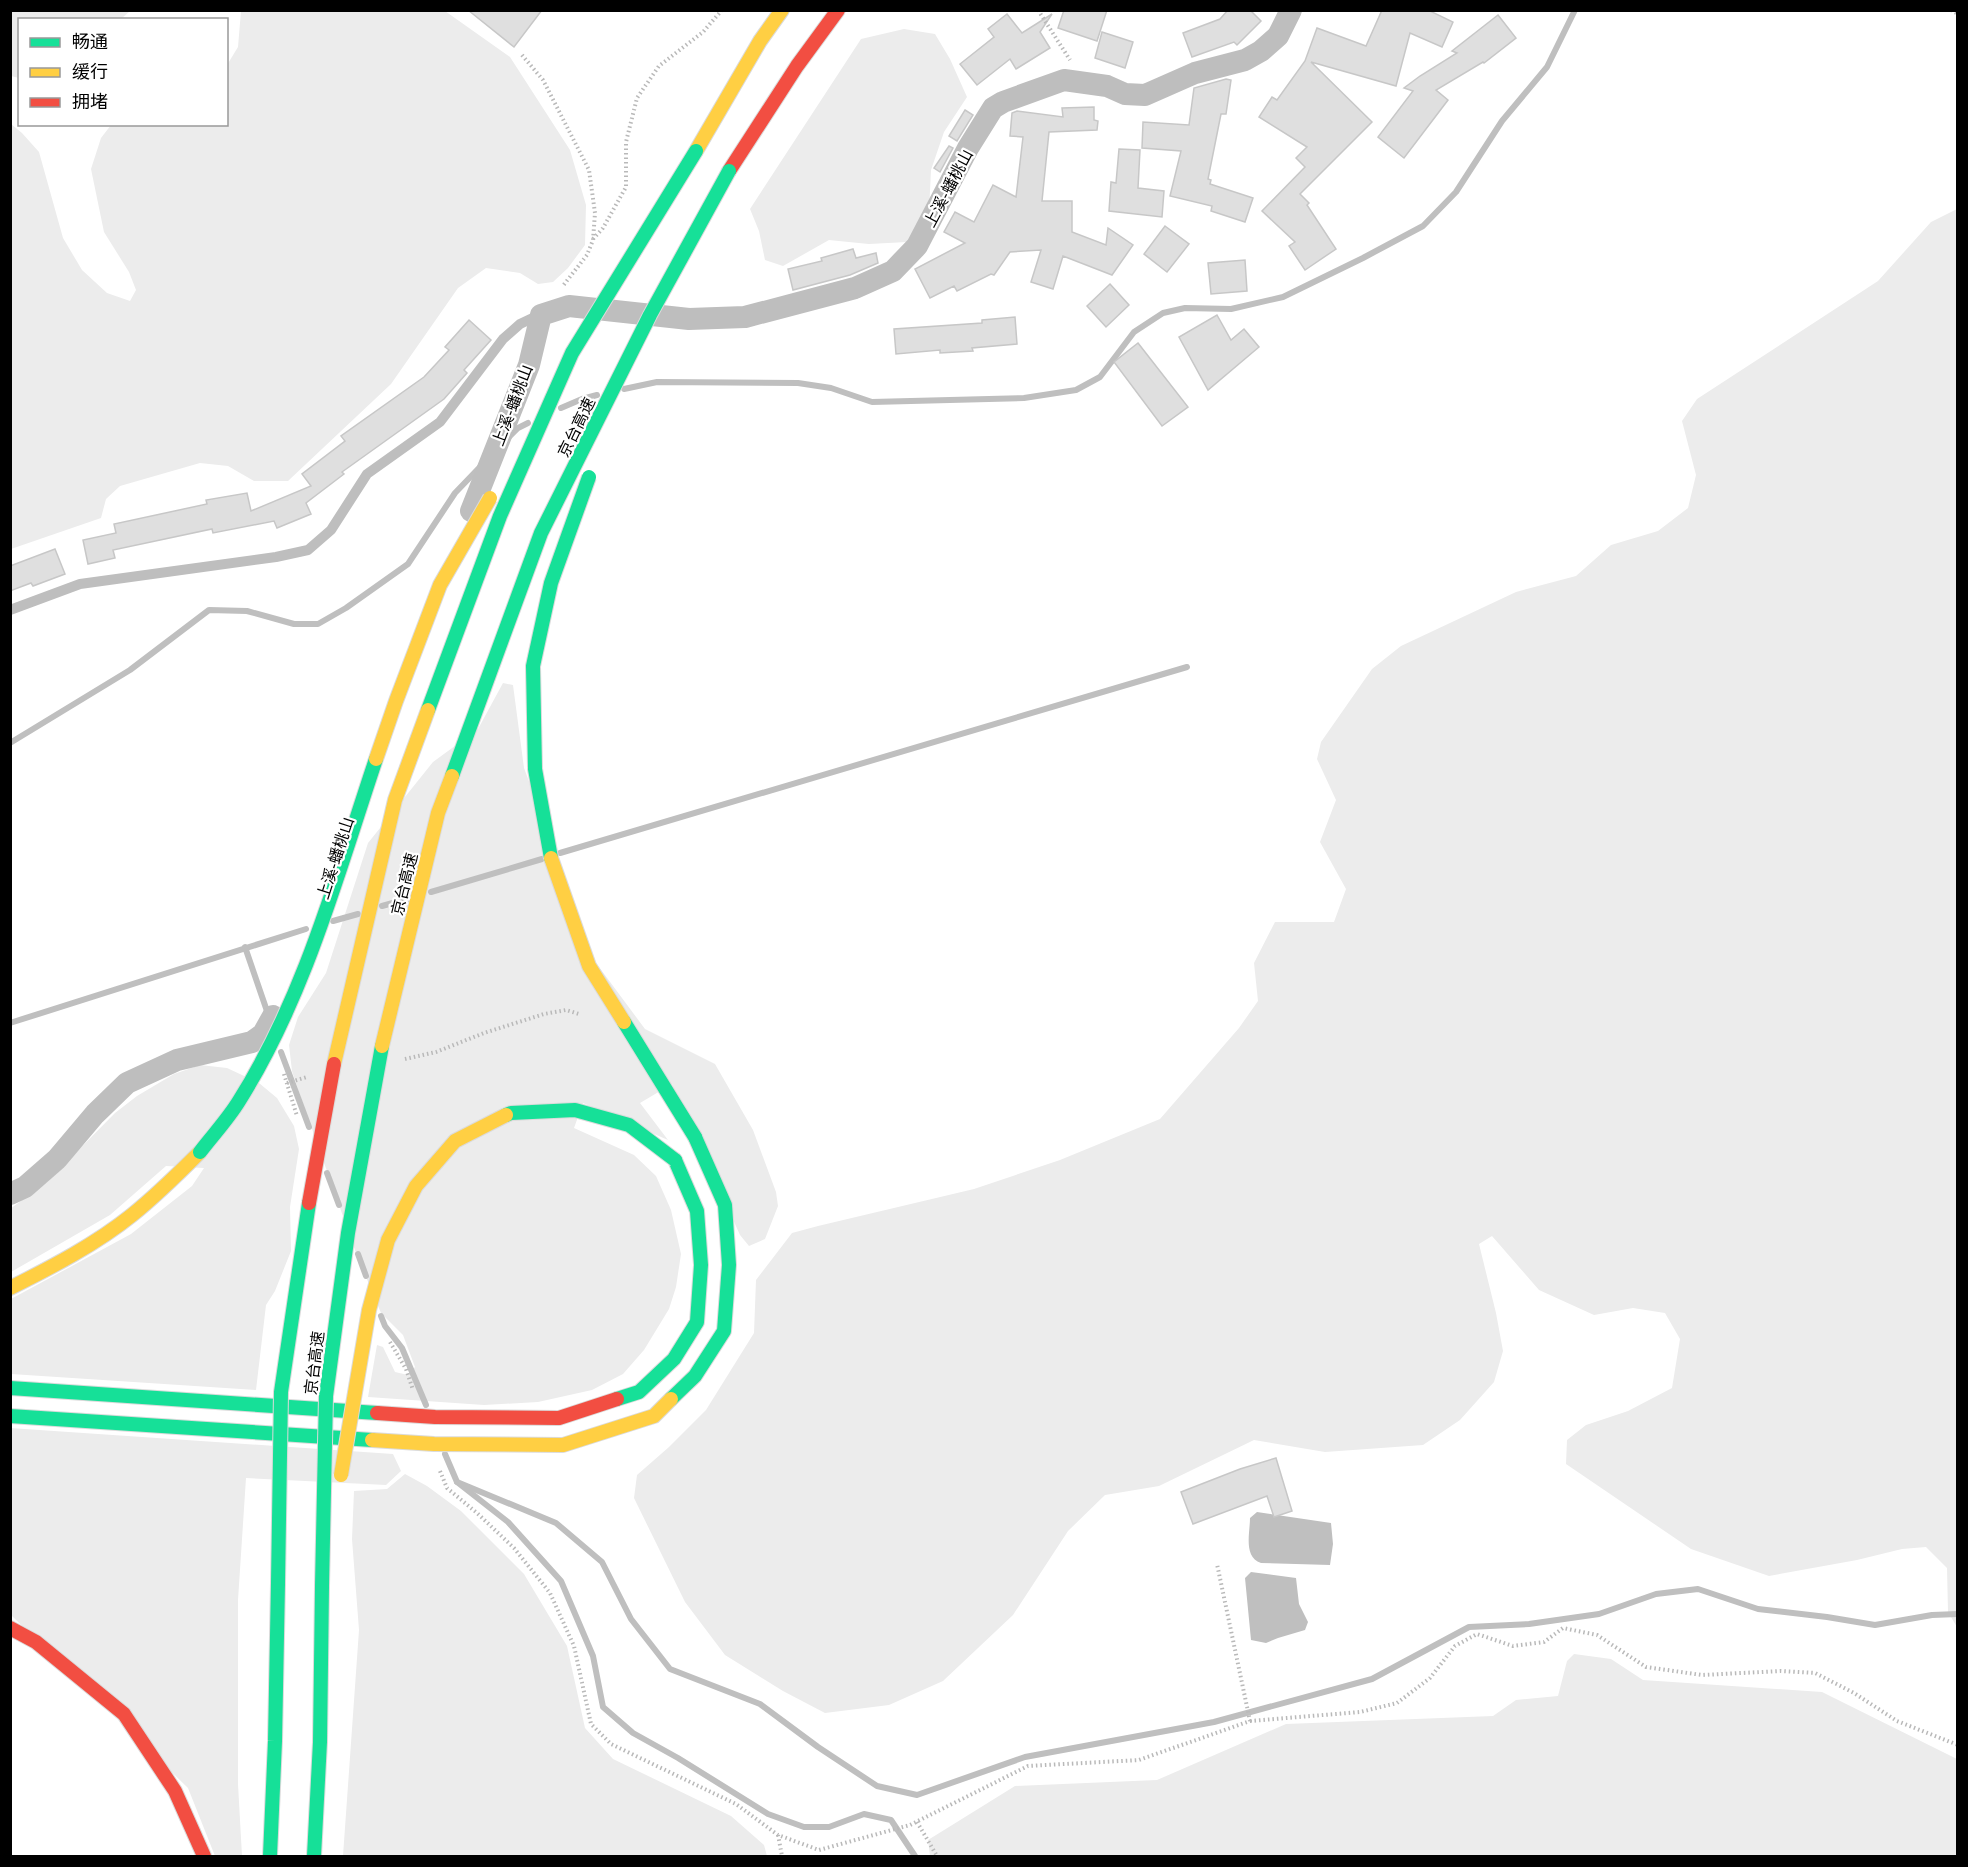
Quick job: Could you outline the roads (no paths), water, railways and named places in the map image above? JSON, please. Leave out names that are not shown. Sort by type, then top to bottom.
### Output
[{"type":"highway","name":"京台高速","points":[[270,1857],[275,1741],[281,1392],[303,1233],[338,1044],[395,800],[500,516],[572,353],[696,151],[760,41],[782,10]]},
{"type":"highway","name":"京台高速","points":[[314,1857],[320,1742],[326,1396],[348,1233],[380,1052],[438,813],[541,533],[650,315],[729,171],[797,66],[838,10]]},
{"type":"highway","points":[[604,437],[650,315]]},
{"type":"highway","points":[[10,1288],[92,1242],[131,1216],[166,1186],[200,1152],[238,1102],[270,1047],[303,975],[396,701],[440,585],[572,353]]},
{"type":"highway","points":[[10,1416],[434,1444],[563,1445],[654,1416],[695,1376],[724,1331],[729,1265],[725,1204],[695,1137],[589,966],[553,866],[536,770],[533,666],[551,583],[596,459]]},
{"type":"highway","points":[[10,1388],[435,1417],[559,1418],[639,1392],[674,1359],[697,1322],[701,1265],[698,1211],[675,1160],[629,1125],[575,1110],[511,1113],[455,1141],[416,1186],[388,1240],[369,1310],[322,1586]]},
{"type":"highway","points":[[10,1628],[36,1642],[124,1714],[175,1791],[204,1857]]},
{"type":"street","name":"上溪-蟠桃山","points":[[10,1194],[25,1187],[57,1159],[95,1114],[127,1083],[177,1060],[252,1042],[263,1034],[300,966],[344,828],[529,365],[541,315],[568,306],[689,320],[745,317],[855,288],[893,271],[916,246],[968,148],[993,108],[1003,102],[1064,80],[1107,86],[1125,94],[1145,95],[1195,73],[1245,60],[1262,51],[1278,36],[1291,10]]},
{"type":"lane","points":[[10,610],[80,584],[276,557],[308,549],[331,530],[367,474],[440,422],[503,339],[520,324],[541,315]]},
{"type":"waterway","points":[[624,389],[657,382],[798,383],[831,388],[872,402],[1024,398],[1076,390],[1100,377],[1134,332],[1163,313],[1185,308],[1231,309],[1283,297],[1423,226],[1456,192],[1502,121],[1547,67],[1575,10]]},
{"type":"waterway","points":[[561,408],[597,395]]},
{"type":"waterway","points":[[509,437],[518,428],[528,423]]},
{"type":"waterway","points":[[10,743],[130,670],[209,610],[247,611],[294,624],[318,624],[346,608],[408,564],[455,493],[479,468]]},
{"type":"waterway","points":[[560,853],[1187,667]]},
{"type":"waterway","points":[[431,892],[542,859]]},
{"type":"waterway","points":[[382,906],[407,899]]},
{"type":"waterway","points":[[333,921],[358,914]]},
{"type":"waterway","points":[[10,1023],[306,929]]},
{"type":"waterway","points":[[245,947],[268,1014]]},
{"type":"waterway","points":[[281,1052],[309,1127]]},
{"type":"waterway","points":[[327,1173],[339,1205]]},
{"type":"waterway","points":[[358,1254],[366,1276]]},
{"type":"waterway","points":[[381,1316],[385,1326],[402,1348],[426,1405]]},
{"type":"waterway","points":[[445,1454],[457,1482],[508,1522],[561,1581],[593,1656],[603,1707],[633,1733],[768,1814],[804,1827],[829,1827],[864,1814],[891,1820],[915,1856]]},
{"type":"waterway","points":[[457,1482],[556,1523],[602,1562],[631,1619],[670,1669],[760,1704],[818,1747],[877,1786],[917,1795],[1025,1757],[1214,1722],[1372,1679],[1469,1627],[1529,1624],[1599,1614],[1656,1594],[1698,1589],[1758,1609],[1875,1625],[1932,1615],[1958,1614]]}]
